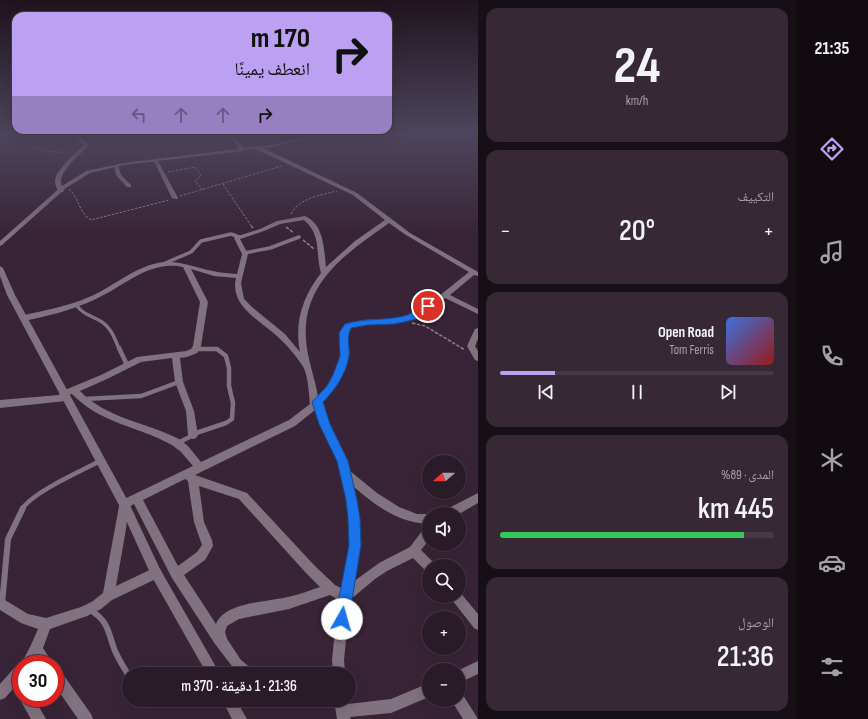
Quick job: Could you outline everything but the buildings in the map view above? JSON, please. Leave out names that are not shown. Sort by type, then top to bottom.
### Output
[{"type":"street","points":[[61,191],[58,182],[60,176],[67,168]]},
{"type":"street","points":[[0,244],[64,187],[79,176],[88,172],[109,168]]},
{"type":"street","points":[[117,168],[119,175],[129,186]]},
{"type":"street","points":[[159,168],[175,198]]},
{"type":"street","points":[[124,504],[189,477],[199,466],[292,423],[307,413],[330,388],[338,376],[344,356],[344,333],[348,326],[368,322],[394,321],[413,317],[476,273],[426,246],[355,194],[301,168]]},
{"type":"street","points":[[306,364],[282,336],[245,304],[238,292],[238,276],[244,260],[244,253],[237,239],[291,219],[302,218],[308,220],[318,234],[322,250],[324,272]]},
{"type":"street","points":[[338,667],[345,597],[355,545],[352,500],[343,461],[324,424],[316,403],[306,364],[301,328],[303,311],[315,284],[324,272],[358,242],[389,220]]},
{"type":"street","points":[[24,318],[54,312],[76,305],[102,294],[141,272],[162,264],[176,264],[212,273],[238,276]]},
{"type":"street","points":[[0,404],[64,396],[140,359],[187,354],[195,349],[201,328],[204,302],[186,266]]},
{"type":"street","points":[[0,268],[11,295],[64,396],[124,504],[156,573],[210,667]]},
{"type":"street","points":[[444,295],[478,312]]},
{"type":"street","points":[[478,331],[471,346],[478,358]]},
{"type":"street","points":[[176,355],[179,382],[190,411],[193,435]]},
{"type":"street","points":[[74,390],[82,399],[95,409],[114,419],[166,438],[178,444],[186,450],[199,466]]},
{"type":"street","points":[[345,473],[378,501],[393,510],[419,520],[422,520]]},
{"type":"street","points":[[176,574],[201,556],[208,546],[199,522],[196,492],[189,477]]},
{"type":"street","points":[[189,477],[230,490],[249,500],[310,569],[332,590],[345,597]]},
{"type":"street","points":[[136,498],[176,574],[221,642],[240,667]]},
{"type":"street","points":[[462,507],[478,498]]},
{"type":"street","points":[[108,596],[120,535],[124,504]]},
{"type":"street","points":[[345,597],[371,575],[414,551],[422,540]]},
{"type":"street","points":[[414,551],[422,559]]},
{"type":"street","points":[[1,604],[34,622],[46,624],[89,610],[108,596],[156,573]]},
{"type":"street","points":[[221,642],[220,627],[231,616],[237,613],[289,604],[332,590]]},
{"type":"street","points":[[462,603],[478,624]]},
{"type":"street","points":[[32,655],[46,624]]},
{"type":"street","points":[[36,649],[40,655]]},
{"type":"street","points":[[466,673],[478,667]]},
{"type":"street","points":[[0,693],[12,685]]},
{"type":"street","points":[[64,688],[86,719]]},
{"type":"street","points":[[343,710],[372,709],[391,706],[422,693]]},
{"type":"street","points":[[32,707],[39,719]]},
{"type":"street","points":[[233,707],[240,719]]},
{"type":"street","points":[[463,707],[471,719]]},
{"type":"lane","points":[[162,264],[191,252],[201,241],[231,234],[239,237]]},
{"type":"lane","points":[[244,253],[270,248],[299,237]]},
{"type":"lane","points":[[76,305],[87,317],[106,324],[115,337],[120,354],[126,365]]},
{"type":"lane","points":[[178,444],[193,435],[226,423],[232,419],[234,410],[229,386],[229,368],[226,356],[217,349],[195,349]]},
{"type":"lane","points":[[82,399],[141,396],[179,382]]},
{"type":"lane","points":[[1,604],[8,539],[20,512],[29,501],[57,483],[100,461]]},
{"type":"lane","points":[[89,610],[99,614],[106,625],[116,653],[124,667]]},
{"type":"path","points":[[162,174],[192,168]]},
{"type":"path","points":[[195,168],[201,175],[195,181],[203,190]]},
{"type":"path","points":[[223,184],[232,195],[241,215],[256,232]]},
{"type":"path","points":[[291,219],[291,212],[295,206],[309,199],[345,188]]},
{"type":"path","points":[[394,321],[425,326],[468,352]]},
{"type":"route","points":[[342,619],[343,606],[355,545],[352,500],[343,461],[324,424],[317,402],[330,388],[338,376],[344,356],[344,333],[348,326],[368,322],[394,321],[413,317],[428,306]]}]
